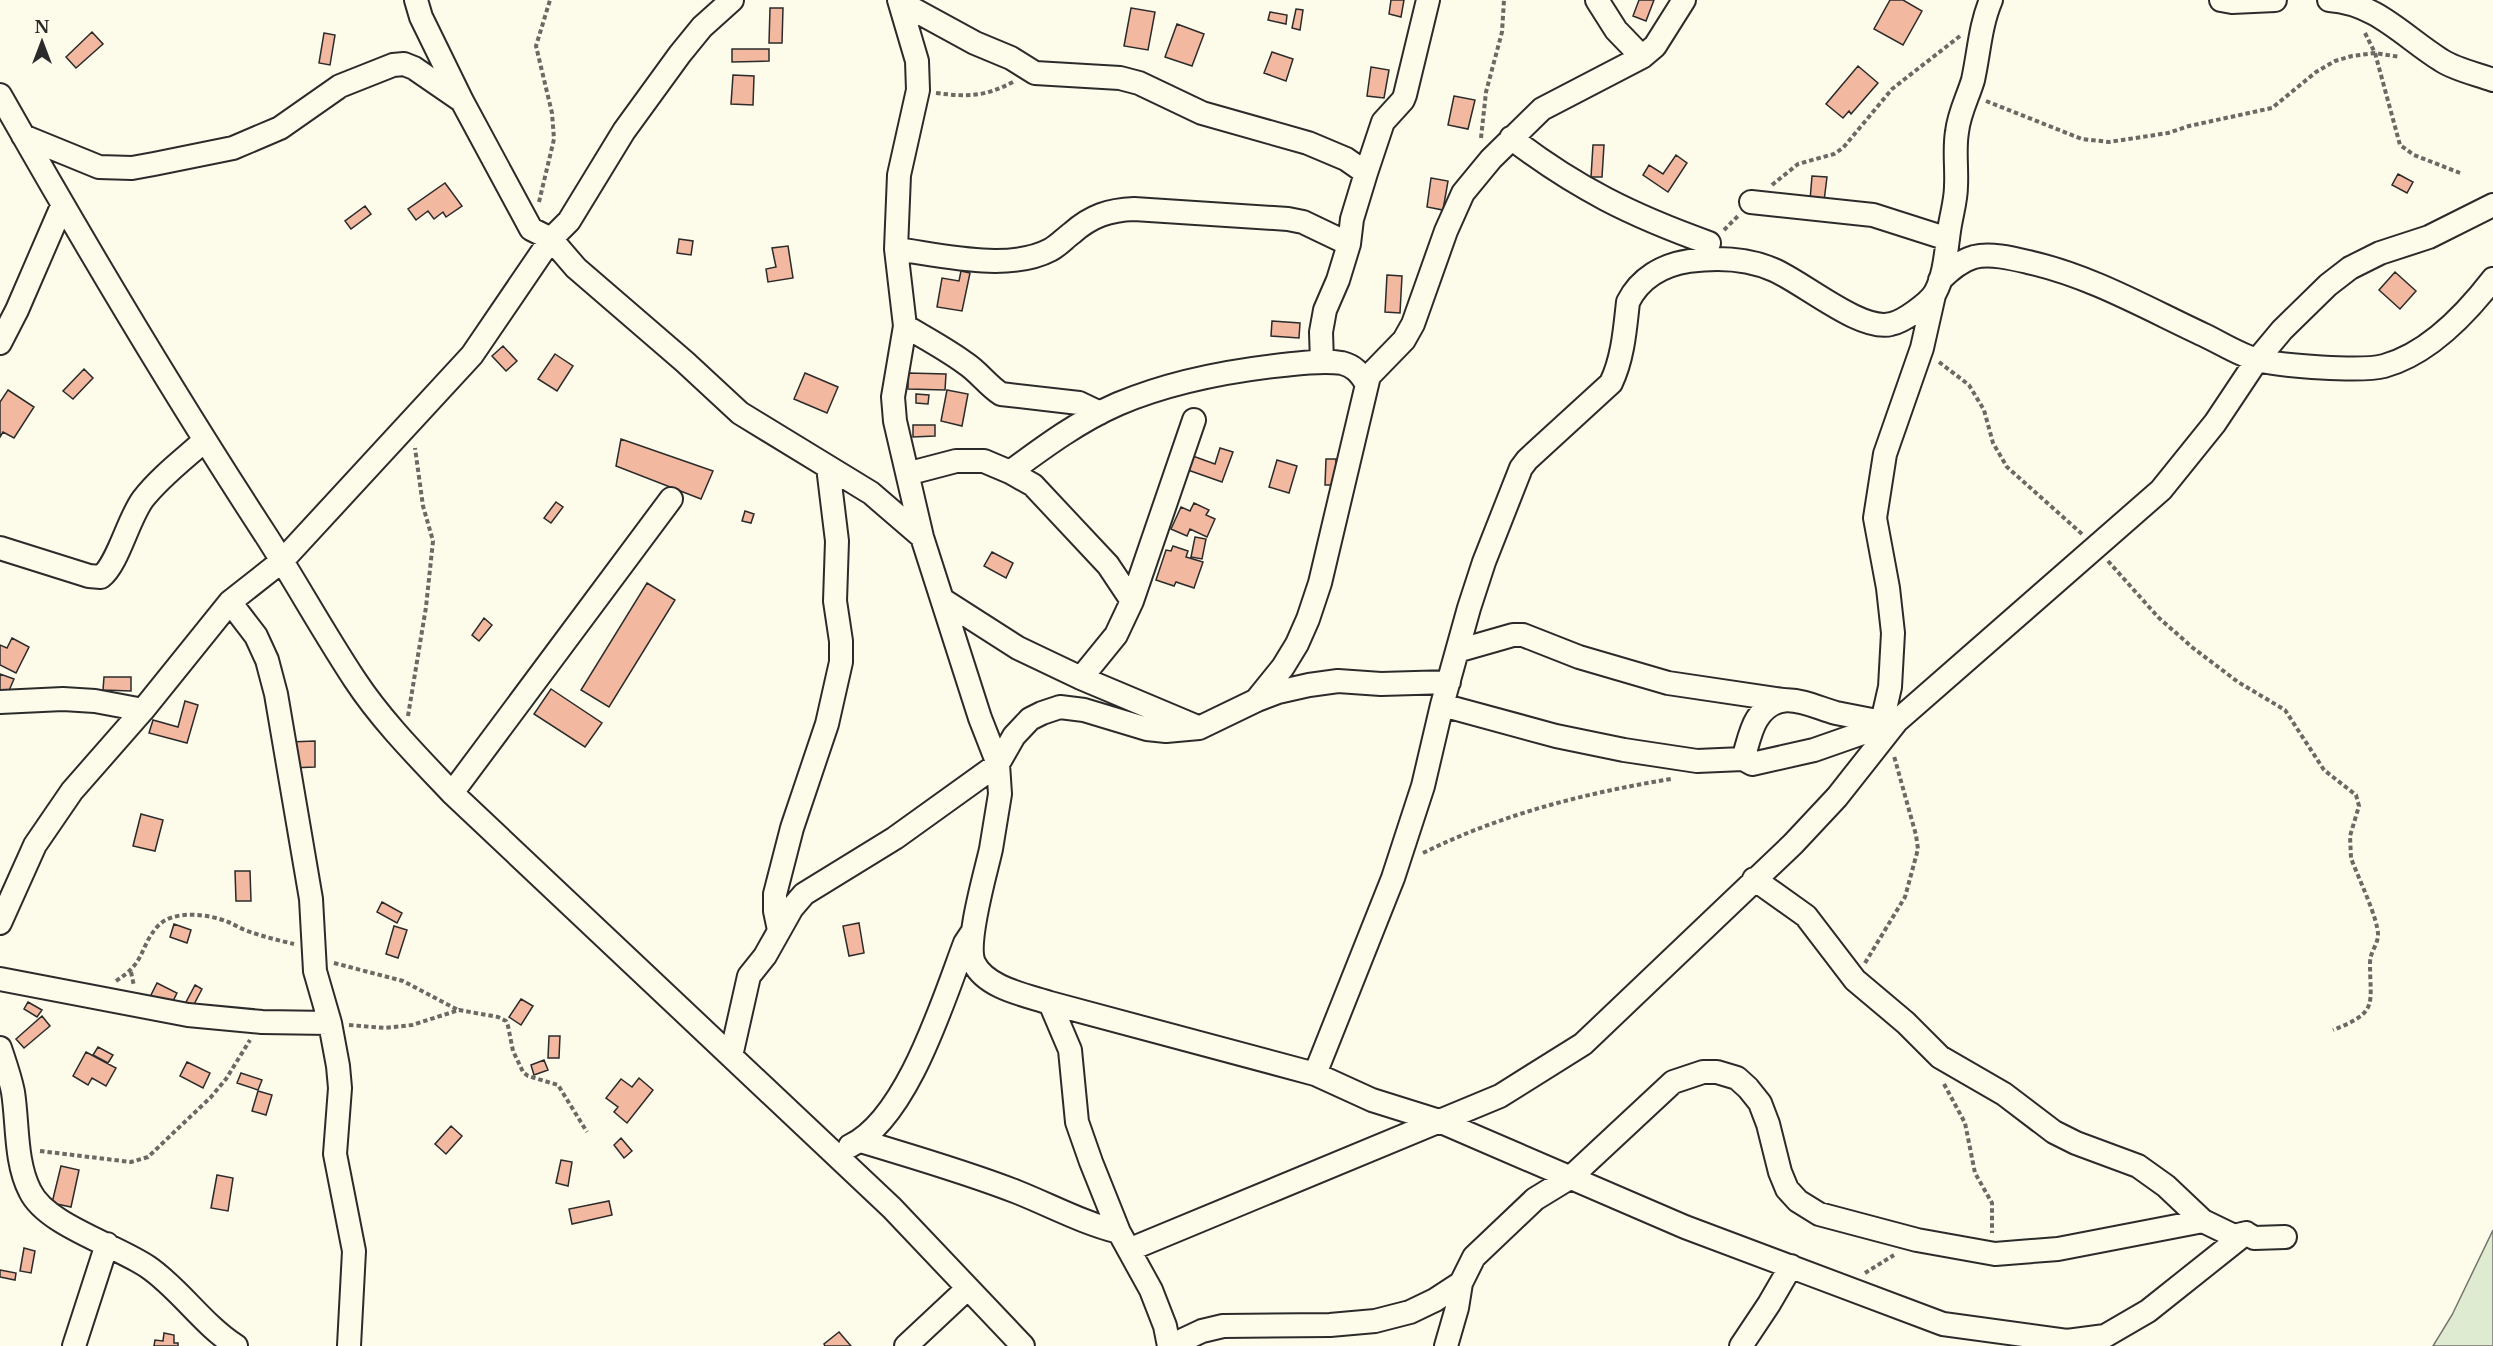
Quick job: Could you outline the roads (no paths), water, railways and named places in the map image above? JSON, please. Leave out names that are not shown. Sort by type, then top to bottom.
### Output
[{"type":"street","points":[[416,0],[421,17],[462,101],[541,234],[576,268],[740,413],[871,493],[922,537]]},
{"type":"street","points":[[0,923],[36,845],[72,791],[143,710],[230,602],[282,561],[472,355],[541,234],[569,221],[624,131],[680,54],[702,27],[732,0]]},
{"type":"street","points":[[1322,362],[1321,333],[1325,310],[1338,280],[1352,219],[1383,122],[1406,95],[1428,0]]},
{"type":"street","points":[[1597,0],[1616,30],[1642,57]]},
{"type":"street","points":[[1257,699],[1283,667],[1308,619],[1320,583],[1366,383],[1375,369],[1404,340],[1413,324],[1446,231],[1463,193],[1511,138],[1552,102],[1642,57],[1655,46],[1684,0]]},
{"type":"street","points":[[1887,725],[1893,633],[1888,588],[1875,518],[1885,454],[1922,348],[1948,239],[1956,186],[1956,132],[1972,82],[1981,30],[1991,0]]},
{"type":"street","points":[[2221,0],[2232,2],[2275,0]]},
{"type":"street","points":[[2329,0],[2360,4],[2405,33],[2442,62],[2493,80]]},
{"type":"street","points":[[899,1],[975,43],[1011,58],[1035,73],[1120,78],[1139,83],[1202,113],[1308,143],[1346,159],[1366,173]]},
{"type":"street","points":[[899,1],[917,61],[918,90],[899,175],[896,249],[905,326],[893,397],[895,421],[922,537],[980,718],[998,764],[1000,794],[974,931],[972,954],[974,964],[983,974],[1000,986],[1050,1004],[1315,1074],[1372,1100],[1439,1121],[1685,1227],[1943,1324],[2078,1343],[2105,1335],[2133,1322],[2246,1233]]},
{"type":"street","points":[[23,136],[99,167],[132,168],[154,165],[233,148],[280,128],[340,86],[393,65],[404,64],[414,68],[462,101]]},
{"type":"street","points":[[0,94],[62,206],[204,441],[356,681],[404,741],[452,793],[892,1208],[1023,1346]]},
{"type":"street","points":[[1511,138],[1547,166],[1603,199],[1709,243]]},
{"type":"street","points":[[1751,202],[1873,215],[1948,239]]},
{"type":"street","points":[[861,1142],[989,1182],[1093,1225],[1125,1241],[1500,1096],[1583,1044],[1793,844],[1837,797],[1887,725],[2097,548],[2161,490],[2215,423],[2257,360],[2282,330],[2328,285],[2350,268],[2380,253],[2430,237],[2493,205]]},
{"type":"street","points":[[0,343],[17,310],[62,206]]},
{"type":"street","points":[[896,249],[1007,261],[1051,250],[1096,216],[1113,210],[1134,209],[1288,219],[1302,222],[1348,244]]},
{"type":"street","points":[[1315,1074],[1393,878],[1423,786],[1442,705],[1484,562],[1521,468],[1611,383],[1623,345],[1628,302],[1644,280],[1672,264],[1725,258],[1751,262],[1775,270],[1858,319],[1879,326],[1891,325],[1903,320],[1937,288],[1953,268],[1974,257],[1997,257],[2047,266],[2119,293],[2257,360],[2325,367],[2384,366],[2409,356],[2434,339],[2463,314],[2493,279]]},
{"type":"street","points":[[905,326],[963,362],[1001,394],[1079,403],[1100,413]]},
{"type":"street","points":[[1010,472],[1053,440],[1100,413],[1145,394],[1223,373],[1322,362],[1344,363],[1354,368],[1366,383]]},
{"type":"street","points":[[1081,678],[1116,635],[1132,602],[1194,420]]},
{"type":"street","points":[[0,548],[89,576],[101,577],[109,570],[133,515],[144,498],[204,441]]},
{"type":"street","points":[[909,477],[915,472],[956,460],[984,461],[1010,472],[1033,485],[1108,564],[1132,602]]},
{"type":"street","points":[[779,930],[776,894],[798,809],[827,724],[841,662],[841,641],[835,602],[837,541],[828,467]]},
{"type":"street","points":[[452,793],[671,499]]},
{"type":"street","points":[[943,600],[1018,648],[1081,678],[1199,728]]},
{"type":"street","points":[[230,602],[256,636],[267,660],[276,694],[311,899],[313,953],[319,991],[330,1023],[340,1088],[335,1154],[354,1251],[350,1346]]},
{"type":"street","points":[[1457,651],[1513,636],[1523,636],[1579,657],[1668,683],[1783,700],[1798,700],[1887,725]]},
{"type":"street","points":[[731,1056],[745,985],[804,894],[895,838],[998,764],[1014,736],[1030,719],[1060,707],[1084,710],[1147,729],[1166,731],[1199,728],[1257,699],[1278,692],[1338,681],[1381,684],[1449,682]]},
{"type":"street","points":[[0,702],[63,699],[143,710]]},
{"type":"street","points":[[1743,759],[1757,719],[1770,707],[1783,700]]},
{"type":"street","points":[[1442,705],[1556,736],[1624,750],[1697,761],[1743,759],[1752,764],[1784,758],[1887,725]]},
{"type":"street","points":[[1754,879],[1806,916],[1821,932],[1855,980],[1906,1023],[1941,1057],[2004,1094],[2054,1132],[2076,1143],[2138,1166],[2166,1186],[2203,1221],[2234,1236],[2246,1233],[2254,1238],[2285,1237]]},
{"type":"street","points":[[835,1154],[861,1142],[876,1128],[904,1091],[966,943],[974,931]]},
{"type":"street","points":[[0,979],[188,1015],[262,1022],[330,1023]]},
{"type":"street","points":[[1050,1004],[1070,1050],[1077,1122],[1125,1241],[1166,1326],[1169,1346],[1202,1331],[1223,1326],[1330,1325],[1375,1321],[1410,1312],[1461,1283]]},
{"type":"street","points":[[0,1048],[13,1091],[26,1179],[38,1204],[63,1222],[147,1267],[168,1283],[193,1311],[236,1346]]},
{"type":"street","points":[[1446,1346],[1457,1308],[1461,1283],[1474,1257],[1535,1198],[1571,1178],[1673,1082],[1688,1076],[1717,1072],[1737,1078],[1760,1104],[1787,1189],[1798,1201],[1819,1214],[1917,1240],[1995,1254],[2058,1249],[2203,1221]]},
{"type":"street","points":[[74,1346],[107,1244]]},
{"type":"street","points":[[1741,1346],[1791,1266]]},
{"type":"street","points":[[906,1346],[968,1288]]}]
